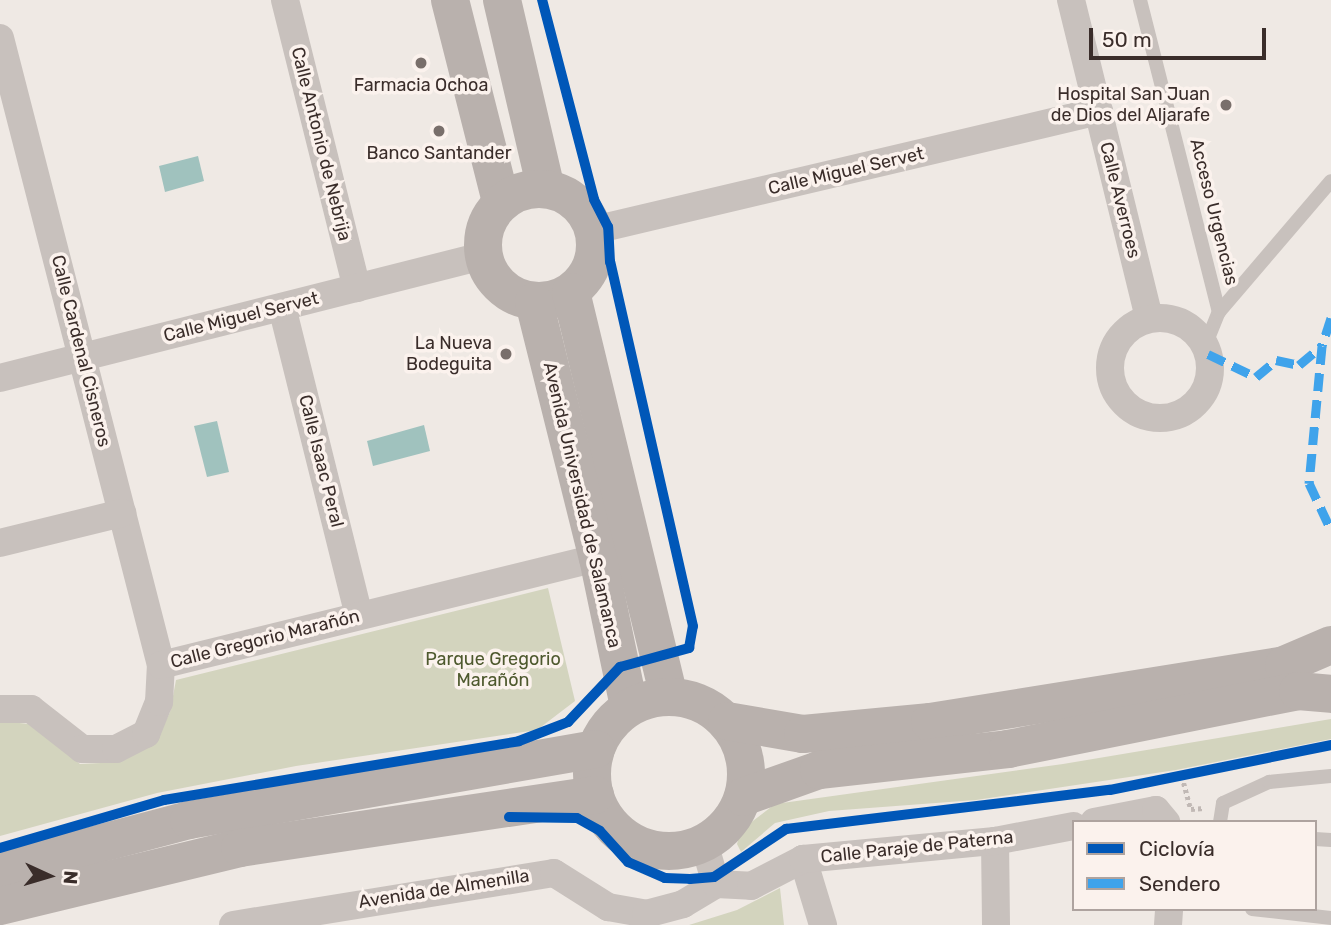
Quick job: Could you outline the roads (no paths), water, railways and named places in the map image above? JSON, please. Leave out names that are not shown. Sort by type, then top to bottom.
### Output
[{"type":"main road","points":[[450,0],[501,201]]},
{"type":"main road","points":[[502,0],[546,189]]},
{"type":"main road","points":[[527,189],[546,189],[568,196],[585,212],[594,230],[592,265],[571,292],[534,302],[499,286],[483,256],[484,232],[501,201],[527,189]]},
{"type":"main road","points":[[571,292],[668,696]]},
{"type":"main road","name":"Avenida Universidad de Salamanca","points":[[534,302],[598,558],[629,707]]},
{"type":"main road","points":[[727,721],[803,734],[930,722],[1284,665],[1331,645]]},
{"type":"main road","points":[[743,797],[819,770],[1008,749],[1298,691],[1331,694]]},
{"type":"main road","points":[[668,696],[703,704],[727,721],[741,745],[747,768],[743,797],[726,826],[704,843],[684,850],[656,850],[631,841],[606,818],[595,795],[596,749],[610,724],[629,707],[668,696]]},
{"type":"main road","points":[[0,870],[189,820],[596,749]]},
{"type":"main road","points":[[0,906],[240,848],[595,795]]},
{"type":"street","name":"Calle Antonio de Nebrija","points":[[285,0],[357,288]]},
{"type":"street","name":"Calle Averroes","points":[[1071,0],[1149,318]]},
{"type":"street","name":"Calle Cardenal Cisneros","points":[[0,38],[161,665]]},
{"type":"street","name":"Calle Miguel Servet","points":[[594,230],[1099,111]]},
{"type":"street","name":"Calle Miguel Servet","points":[[0,378],[483,256]]},
{"type":"street","name":"Calle Isaac Peral","points":[[282,307],[359,616]]},
{"type":"street","points":[[1149,318],[1182,323],[1205,346],[1210,371],[1197,402],[1167,418],[1133,411],[1112,385],[1112,351],[1133,325],[1149,318]]},
{"type":"street","points":[[0,543],[122,513]]},
{"type":"street","name":"Calle Gregorio Marañón","points":[[0,709],[31,709],[82,749],[116,750],[146,734],[159,702],[161,665],[598,558]]},
{"type":"street","points":[[1116,820],[1161,816]]},
{"type":"street","name":"Calle Paraje de Paterna","points":[[716,884],[751,886],[803,859],[995,841],[1072,826]]},
{"type":"street","points":[[995,841],[996,925]]},
{"type":"street","points":[[646,920],[683,904],[716,884],[704,843]]},
{"type":"street","points":[[803,859],[823,925]]},
{"type":"street","name":"Avenida de Almenilla","points":[[233,925],[554,873],[608,907],[646,920]]},
{"type":"lane","name":"Acceso Urgencias","points":[[1140,0],[1219,312]]},
{"type":"lane","points":[[1205,346],[1219,312],[1331,181]]},
{"type":"lane","points":[[1220,820],[1223,803],[1269,782],[1331,776]]},
{"type":"lane","points":[[1270,911],[1331,918]]},
{"type":"water","points":[[198,156],[204,181],[165,192],[159,166]]},
{"type":"water","points":[[217,421],[229,472],[207,477],[194,426]]},
{"type":"water","points":[[424,425],[430,451],[373,466],[367,441]]},
{"type":"place","name":"Farmacia Ochoa","points":[[421,63]]},
{"type":"place","name":"Hospital San Juan de Dios del Aljarafe","points":[[1226,105]]},
{"type":"place","name":"Banco Santander","points":[[439,131]]},
{"type":"place","name":"La Nueva Bodeguita","points":[[506,354]]},
{"type":"park label","name":"Parque Gregorio Marañón","points":[[493,670]]}]
